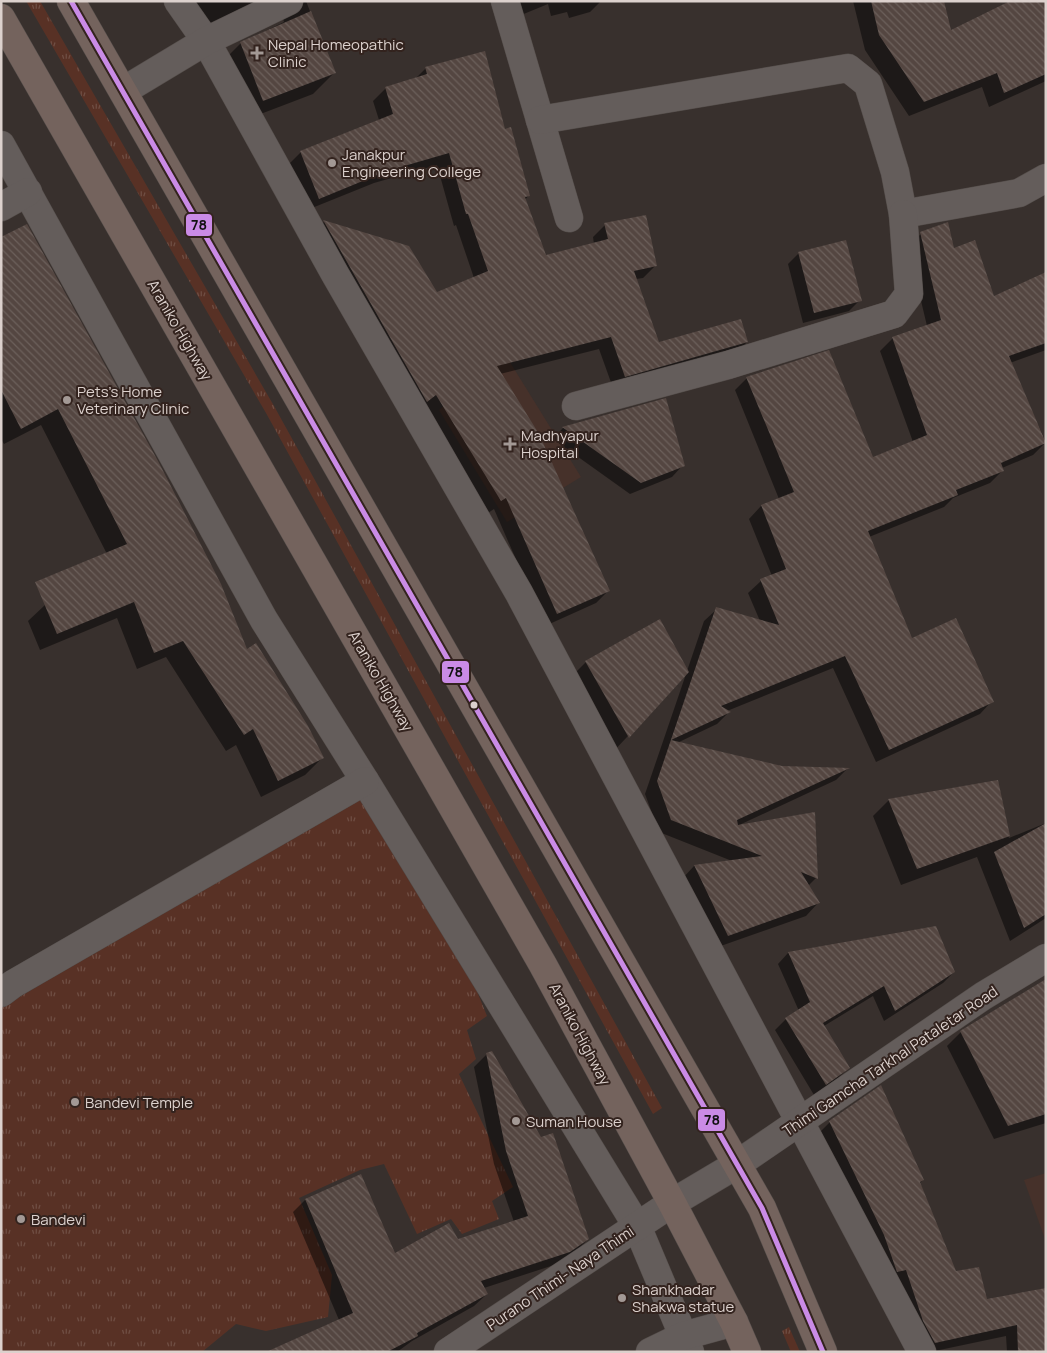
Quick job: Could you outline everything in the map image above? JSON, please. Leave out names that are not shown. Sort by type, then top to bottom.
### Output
[{"type":"highway","points":[[71,1],[762,1208],[822,1352]]},
{"type":"highway","name":"Araniko Highway","points":[[1,18],[538,956],[672,1204],[734,1322],[747,1352]]},
{"type":"street","points":[[178,1],[206,41],[335,274],[519,593],[922,1352]]},
{"type":"street","points":[[123,92],[206,41],[288,1]]},
{"type":"street","points":[[505,1],[569,218]]},
{"type":"street","points":[[540,120],[848,68],[868,84],[896,172],[903,214],[909,294],[894,314],[728,365],[576,406]]},
{"type":"street","points":[[1,145],[264,620],[365,781],[637,1226],[687,1344]]},
{"type":"street","points":[[903,214],[1019,192],[1046,178]]},
{"type":"street","points":[[1,207],[28,192]]},
{"type":"street","points":[[1,993],[13,984],[365,781]]},
{"type":"street","name":"Thimi Gamcha Tarkhal Pataletar Road","points":[[672,1204],[799,1123],[984,996],[1046,958]]},
{"type":"street","name":"Purano Thimi- Naya Thimi","points":[[448,1352],[672,1204]]},
{"type":"street","points":[[650,1352],[687,1344],[734,1322]]},
{"type":"shaded area","name":"Madhyapur Hospital","points":[[503,351],[581,477],[507,522],[439,410]]},
{"type":"shaded area","points":[[1046,1173],[1046,1239],[1045,1239],[1024,1180]]},
{"type":"green space","points":[[26,1],[40,1],[274,406],[662,1108],[653,1114],[266,413]]},
{"type":"green space","points":[[358,793],[446,915],[487,1016],[467,1030],[476,1059],[459,1074],[513,1187],[492,1201],[499,1219],[462,1234],[451,1219],[417,1234],[384,1164],[360,1170],[299,1198],[332,1275],[328,1317],[266,1331],[236,1324],[202,1352],[1,1352],[1,1008]]},
{"type":"green space","points":[[789,1327],[800,1352],[791,1352],[782,1331]]},
{"type":"building","points":[[871,1],[944,1],[951,30],[1010,1],[1046,1],[1046,74],[1004,93],[997,73],[924,102],[879,35]]},
{"type":"building","points":[[311,11],[336,73],[263,101],[240,42]]},
{"type":"building","points":[[485,51],[505,129],[511,127],[530,196],[525,197],[546,255],[608,239],[604,223],[646,215],[657,266],[634,271],[659,342],[741,319],[748,342],[625,377],[611,337],[497,366],[539,434],[610,591],[557,614],[506,498],[501,501],[436,395],[427,402],[323,220],[409,246],[437,292],[488,271],[468,214],[466,214],[449,153],[387,171],[319,199],[300,151],[393,114],[385,87],[427,74],[425,67]]},
{"type":"building","points":[[948,222],[954,248],[975,240],[994,296],[1046,272],[1046,343],[1009,356],[1046,443],[1001,463],[1004,471],[956,490],[958,495],[868,531],[912,638],[956,618],[994,702],[889,750],[845,656],[721,706],[731,712],[671,740],[782,766],[850,768],[737,820],[738,825],[815,812],[818,879],[801,872],[820,903],[728,936],[694,865],[762,856],[671,820],[657,781],[716,607],[779,625],[760,579],[786,569],[761,505],[794,492],[746,377],[829,350],[873,457],[927,435],[892,337],[941,320],[920,232]]},
{"type":"building","points":[[27,224],[158,461],[221,584],[247,649],[256,643],[308,726],[324,758],[278,781],[253,729],[244,735],[183,641],[154,653],[134,602],[57,634],[35,582],[127,544],[58,409],[21,429],[1,390],[1,237]]},
{"type":"building","points":[[846,240],[862,301],[814,313],[798,252]]},
{"type":"building","points":[[666,398],[685,466],[641,483],[562,427]]},
{"type":"building","points":[[660,619],[689,672],[629,738],[585,661]]},
{"type":"building","points":[[998,780],[1010,836],[917,869],[888,799]]},
{"type":"building","points":[[1046,823],[1046,914],[1024,928],[994,852]]},
{"type":"building","points":[[936,926],[955,972],[895,1011],[884,986],[823,1023],[850,1068],[826,1085],[785,1018],[810,1002],[788,952]]},
{"type":"building","points":[[1046,979],[1046,1114],[1008,1126],[960,1031]]},
{"type":"building","points":[[492,1051],[541,1137],[553,1133],[589,1239],[570,1252],[481,1281],[488,1294],[417,1333],[418,1336],[387,1352],[266,1352],[353,1313],[305,1199],[361,1174],[395,1253],[449,1223],[458,1239],[528,1216],[506,1151],[486,1053]]},
{"type":"building","points":[[881,1085],[924,1180],[920,1182],[956,1271],[979,1267],[987,1299],[1046,1288],[1046,1352],[1018,1352],[1017,1325],[935,1343],[923,1321],[906,1270],[897,1272],[884,1235],[829,1121]]},
{"type":"transit line","name":"78","points":[[71,1],[762,1208],[823,1352]]},
{"type":"place","name":"Nepal Homeopathic Clinic","points":[[257,53]]},
{"type":"place","name":"Janakpur Engineering College","points":[[332,163]]},
{"type":"place","name":"Pets's Home Veterinary Clinic","points":[[67,400]]},
{"type":"place","name":"Madhyapur Hospital","points":[[510,444]]},
{"type":"place","name":"Bandevi Temple","points":[[75,1102]]},
{"type":"place","name":"Suman House","points":[[516,1121]]},
{"type":"place","name":"Bandevi","points":[[21,1219]]},
{"type":"place","name":"Shankhadar Shakwa statue","points":[[622,1298]]}]
